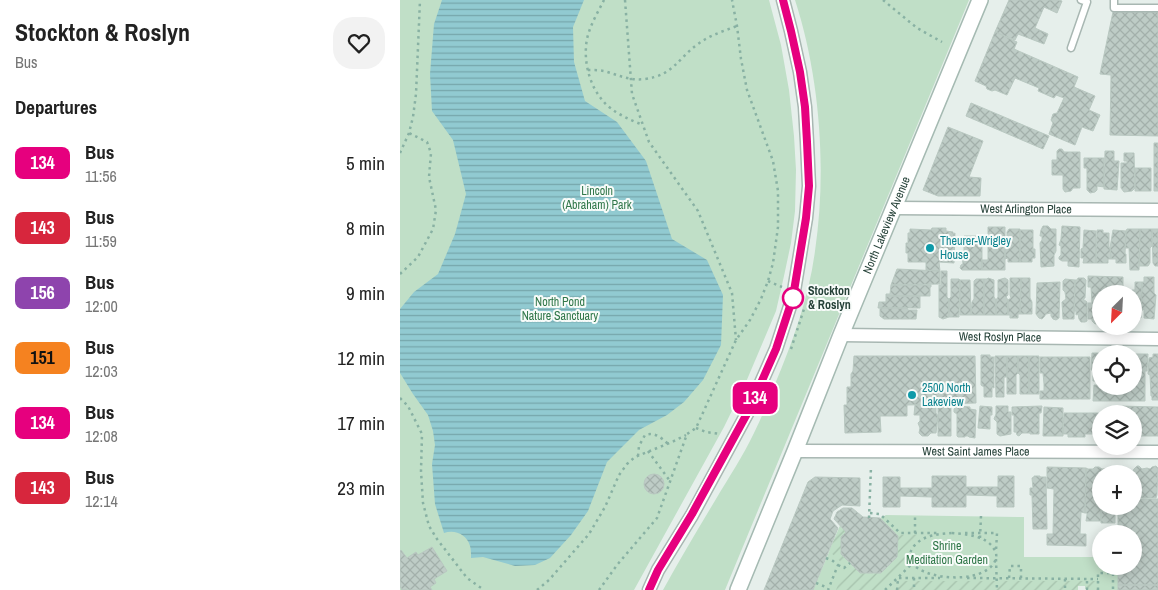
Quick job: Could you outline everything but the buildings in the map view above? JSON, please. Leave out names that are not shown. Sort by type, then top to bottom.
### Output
[{"type":"main road","name":"North Lakeview Avenue","points":[[738,590],[980,0]]},
{"type":"street","points":[[649,590],[658,570],[692,514],[749,410],[776,349],[793,297],[809,186],[805,107],[800,72],[783,0]]},
{"type":"street","name":"West Arlington Place","points":[[895,208],[1158,210]]},
{"type":"street","name":"West Roslyn Place","points":[[841,335],[1158,339]]},
{"type":"street","name":"West Saint James Place","points":[[795,450],[1158,452]]},
{"type":"lane","points":[[1071,48],[1087,2],[1081,0]]},
{"type":"lane","points":[[1114,0],[1114,8],[1158,8]]},
{"type":"path","points":[[400,153],[409,134],[413,117],[416,94],[420,0]]},
{"type":"path","points":[[604,0],[592,24],[587,40],[586,59],[592,83],[604,102],[624,117],[643,125]]},
{"type":"path","points":[[625,0],[632,94],[649,142],[698,211],[732,293],[736,340]]},
{"type":"path","points":[[537,590],[549,580],[590,534],[627,464],[638,456],[668,444],[696,428],[736,340],[750,320],[768,281],[778,226],[778,191],[773,161],[747,90],[732,0]]},
{"type":"path","points":[[882,0],[917,28],[942,42]]},
{"type":"path","points":[[588,70],[602,71],[631,80],[661,76],[674,68],[686,53],[701,42],[737,26]]},
{"type":"path","points":[[400,274],[418,257],[433,229],[436,210],[429,177],[431,154],[427,142],[409,134]]},
{"type":"path","points":[[768,281],[782,287]]},
{"type":"path","points":[[791,349],[805,305]]},
{"type":"path","points":[[400,398],[408,406],[422,434],[421,471],[423,503],[429,526],[467,578],[484,590]]},
{"type":"path","points":[[696,428],[720,434]]},
{"type":"path","points":[[599,590],[617,565],[657,518],[687,434]]},
{"type":"path","points":[[638,456],[639,446],[645,435],[656,435],[668,444]]},
{"type":"path","points":[[648,452],[670,481]]},
{"type":"path","points":[[870,518],[871,467]]},
{"type":"path","points":[[870,513],[880,514],[900,533],[997,533],[996,558],[991,566],[982,573],[958,578]]},
{"type":"path","points":[[915,515],[915,533]]},
{"type":"path","points":[[980,538],[981,516]]},
{"type":"path","points":[[946,578],[922,571],[913,563],[910,555],[912,548],[929,536],[952,533],[980,538],[993,546],[996,552],[998,590]]},
{"type":"path","points":[[826,558],[844,568],[850,563]]},
{"type":"path","points":[[885,590],[913,563]]},
{"type":"path","points":[[816,583],[828,589],[838,566]]},
{"type":"path","points":[[1009,578],[1010,566],[1021,566],[1021,578]]},
{"type":"path","points":[[1098,590],[1098,573],[1113,573],[1113,590]]},
{"type":"path","points":[[898,578],[1098,579]]},
{"type":"path","points":[[897,590],[898,578]]},
{"type":"path","points":[[914,578],[914,590]]},
{"type":"path","points":[[1065,578],[1065,590]]},
{"type":"path","points":[[1086,589],[1087,578]]},
{"type":"path","points":[[477,590],[479,586]]},
{"type":"green space","name":"Lincoln (Abraham) Park","points":[[400,0],[769,0],[781,45],[789,90],[796,170],[795,211],[791,243],[776,311],[746,382],[724,427],[634,590],[400,590]]},
{"type":"green space","points":[[795,0],[969,0],[725,590],[663,590],[750,442],[788,352],[809,285],[819,220],[821,156],[819,124],[810,60]]},
{"type":"green space","name":"Shrine Meditation Garden","points":[[886,515],[1024,517],[1024,557],[1092,557],[1092,575],[1118,575],[1118,590],[1086,590],[1085,586],[1078,586],[1078,590],[813,590],[840,526],[846,532],[841,537],[841,554],[860,573],[881,573],[897,557],[898,536],[880,518]]},
{"type":"green space","points":[[840,526],[846,532],[841,537],[841,554],[846,559],[842,563],[829,551]]},
{"type":"green space","points":[[897,535],[925,535],[925,537],[911,546],[908,553],[909,562],[880,590],[836,590],[844,570],[847,572],[853,566],[860,573],[881,573],[897,557]]},
{"type":"green space","points":[[901,581],[1096,581],[1097,590],[1086,590],[1085,586],[1078,586],[1078,590],[892,590]]},
{"type":"water","name":"North Pond Nature Sanctuary","points":[[442,0],[584,0],[573,27],[574,62],[585,101],[617,122],[646,161],[672,239],[707,260],[723,295],[721,345],[703,380],[684,402],[667,415],[639,430],[607,462],[588,511],[571,535],[550,558],[535,565],[515,566],[483,557],[471,558],[470,546],[466,538],[456,532],[444,533],[435,504],[432,464],[435,445],[433,431],[428,415],[400,373],[400,309],[414,292],[438,274],[455,234],[466,194],[453,140],[432,111],[430,74],[434,24]]},
{"type":"bus line","name":"134","points":[[649,590],[658,570],[734,440],[776,349],[790,311],[806,218],[809,186],[805,107],[800,72],[783,0]]},
{"type":"place","name":"Theurer-Wrigley House","points":[[930,248]]},
{"type":"place","name":"Stockton & Roslyn","points":[[793,298]]},
{"type":"place","name":"2500 North Lakeview","points":[[912,395]]}]
